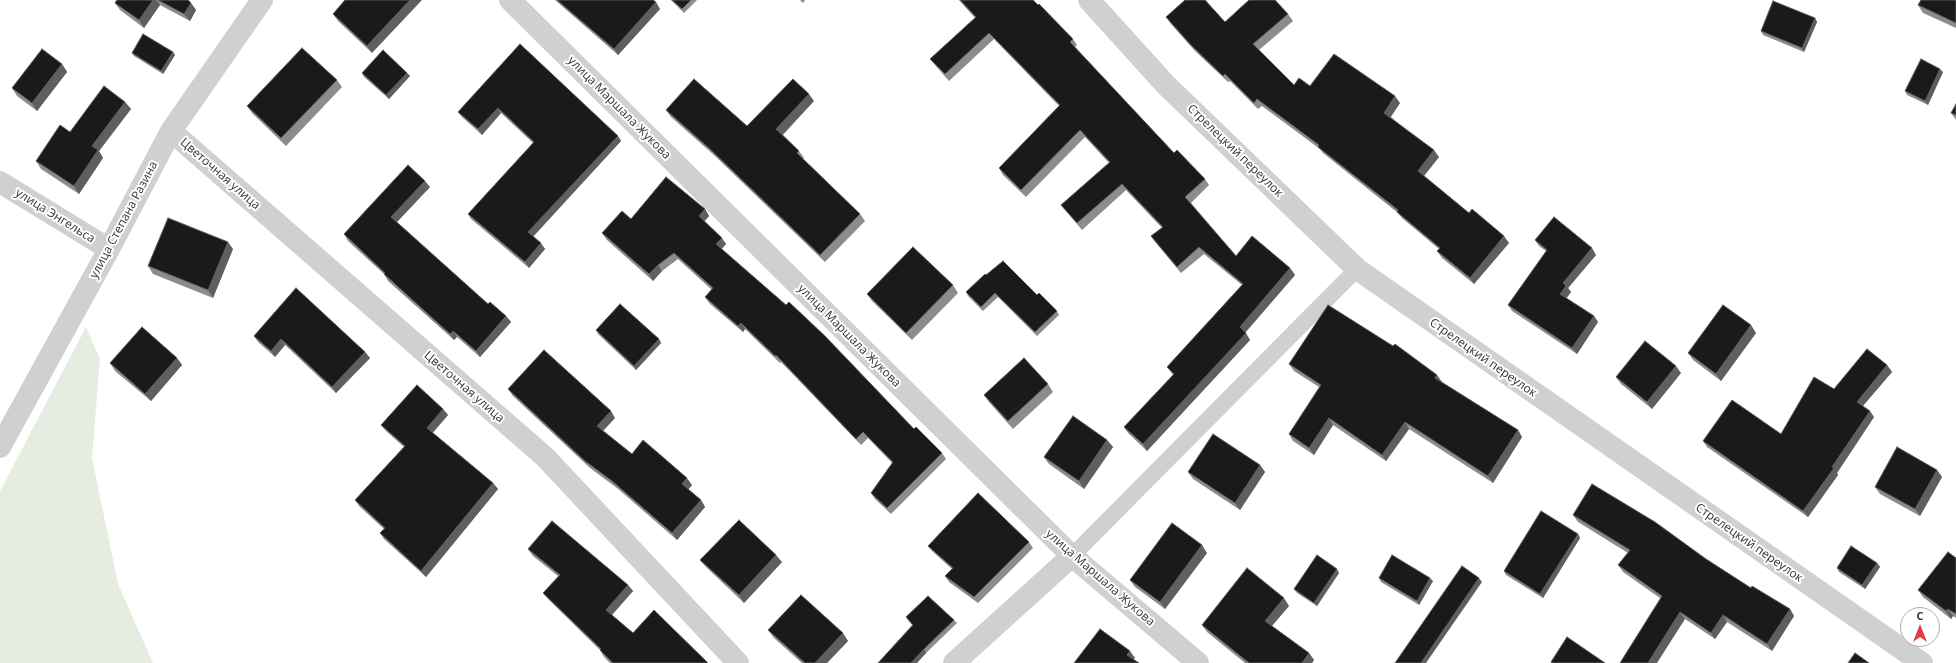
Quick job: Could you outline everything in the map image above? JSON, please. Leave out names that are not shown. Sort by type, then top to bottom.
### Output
[{"type":"street","name":"улица Степана Разина","points":[[0,447],[109,250],[171,131],[262,0]]},
{"type":"street","name":"улица Маршала Жукова","points":[[510,0],[1072,556],[1198,663]]},
{"type":"street","name":"Стрелецкий переулок","points":[[1089,0],[1166,85],[1357,269],[1922,663]]},
{"type":"street","name":"Цветочная улица","points":[[171,131],[545,457],[738,663]]},
{"type":"street","name":"улица Энгельса","points":[[0,182],[109,250]]},
{"type":"street","points":[[954,663],[1072,556]]},
{"type":"lane","points":[[1072,556],[1357,269]]},
{"type":"shaded area","points":[[86,327],[100,359],[92,458],[118,584],[153,663],[0,663],[0,491]]},
{"type":"building","points":[[117,0],[153,0],[139,20],[115,3]]},
{"type":"building","points":[[158,0],[188,0],[191,3],[184,14]]},
{"type":"building","points":[[345,0],[410,0],[367,46],[333,14]]},
{"type":"building","points":[[557,0],[653,0],[656,2],[614,49]]},
{"type":"building","points":[[672,0],[691,0],[682,9]]},
{"type":"building","points":[[960,0],[1033,0],[1038,5],[1039,4],[1073,39],[1070,42],[1174,153],[1177,150],[1205,179],[1185,197],[1236,256],[1252,236],[1290,268],[1240,327],[1246,333],[1143,444],[1124,427],[1174,374],[1167,367],[1243,284],[1199,247],[1177,267],[1151,236],[1163,227],[1122,184],[1077,223],[1061,205],[1110,162],[1080,130],[1021,190],[999,168],[1060,105],[989,33],[945,74],[930,59],[976,17]]},
{"type":"building","points":[[1185,0],[1205,0],[1225,22],[1249,0],[1275,0],[1288,14],[1253,44],[1294,85],[1299,78],[1310,86],[1334,54],[1395,96],[1384,113],[1434,150],[1418,171],[1469,213],[1472,209],[1504,236],[1470,278],[1437,251],[1440,248],[1397,212],[1398,210],[1318,147],[1319,145],[1257,99],[1254,103],[1225,74],[1223,76],[1190,44],[1166,17]]},
{"type":"building","points":[[1921,0],[1956,0],[1956,23],[1918,5]]},
{"type":"building","points":[[1773,1],[1815,18],[1802,48],[1761,31]]},
{"type":"building","points":[[143,34],[173,52],[161,71],[132,53]]},
{"type":"building","points":[[520,44],[618,136],[528,232],[541,243],[525,262],[468,214],[534,142],[498,108],[478,129],[458,112]]},
{"type":"building","points":[[302,48],[337,80],[281,138],[247,106]]},
{"type":"building","points":[[42,49],[62,64],[32,103],[12,88]]},
{"type":"building","points":[[383,50],[407,73],[386,95],[362,73]]},
{"type":"building","points":[[1921,59],[1940,69],[1925,101],[1905,91]]},
{"type":"building","points":[[694,79],[747,126],[793,79],[809,94],[776,129],[799,151],[797,153],[860,214],[820,255],[710,149],[666,110]]},
{"type":"building","points":[[104,86],[125,102],[92,146],[98,150],[74,186],[36,161],[60,125],[70,132]]},
{"type":"building","points":[[1956,104],[1956,115],[1951,113]]},
{"type":"building","points":[[408,165],[425,181],[391,217],[488,304],[490,302],[506,316],[476,351],[453,331],[450,334],[384,274],[385,273],[344,234]]},
{"type":"building","points":[[666,177],[705,209],[699,216],[722,238],[716,244],[786,305],[789,302],[825,336],[914,429],[916,427],[942,453],[887,508],[871,493],[893,462],[863,432],[856,439],[776,355],[775,356],[741,323],[738,326],[705,297],[713,288],[674,253],[649,274],[602,233],[622,211],[631,219]]},
{"type":"building","points":[[1554,217],[1592,248],[1563,283],[1566,286],[1560,294],[1594,316],[1572,348],[1508,305],[1547,250],[1535,240]]},
{"type":"building","points":[[168,218],[228,242],[208,290],[148,266]]},
{"type":"building","points":[[913,247],[953,285],[906,333],[867,294]]},
{"type":"building","points":[[1003,261],[1037,295],[1039,293],[1057,311],[1035,332],[995,293],[981,307],[966,292],[985,274],[986,275]]},
{"type":"building","points":[[296,288],[365,352],[332,387],[281,339],[271,351],[254,336]]},
{"type":"building","points":[[620,304],[659,339],[634,366],[596,330]]},
{"type":"building","points":[[1328,305],[1393,346],[1395,344],[1437,375],[1435,378],[1518,430],[1488,476],[1405,422],[1382,455],[1329,418],[1309,448],[1289,434],[1321,385],[1289,364]]},
{"type":"building","points":[[1723,305],[1751,325],[1716,374],[1688,353]]},
{"type":"building","points":[[142,327],[177,358],[145,394],[110,363]]},
{"type":"building","points":[[1645,341],[1676,366],[1647,402],[1616,377]]},
{"type":"building","points":[[1867,349],[1887,365],[1857,402],[1870,411],[1832,467],[1834,468],[1803,511],[1703,441],[1732,400],[1781,434],[1814,377],[1834,389]]},
{"type":"building","points":[[544,350],[611,411],[597,426],[632,454],[643,440],[687,478],[682,484],[701,500],[672,533],[612,481],[585,461],[508,389]]},
{"type":"building","points":[[1024,358],[1048,384],[1008,421],[984,395]]},
{"type":"building","points":[[417,385],[443,409],[427,428],[493,483],[421,571],[380,533],[385,528],[355,500],[405,446],[381,425]]},
{"type":"building","points":[[1073,416],[1107,440],[1079,481],[1044,457]]},
{"type":"building","points":[[1213,434],[1260,465],[1235,503],[1188,472]]},
{"type":"building","points":[[1897,447],[1937,470],[1915,509],[1875,487]]},
{"type":"building","points":[[1592,484],[1655,522],[1706,559],[1751,588],[1752,586],[1790,609],[1767,644],[1723,615],[1711,633],[1680,612],[1648,663],[1620,663],[1662,596],[1618,565],[1630,550],[1573,515]]},
{"type":"building","points":[[978,493],[1029,542],[974,597],[945,576],[953,568],[928,546]]},
{"type":"building","points":[[1541,511],[1578,534],[1540,594],[1504,571]]},
{"type":"building","points":[[739,520],[776,555],[739,595],[700,560]]},
{"type":"building","points":[[552,521],[628,585],[606,610],[633,633],[654,610],[708,663],[613,663],[600,650],[601,649],[543,593],[560,575],[528,549]]},
{"type":"building","points":[[1172,523],[1202,545],[1160,602],[1130,580]]},
{"type":"building","points":[[1851,546],[1877,563],[1862,585],[1837,568]]},
{"type":"building","points":[[1948,552],[1956,558],[1956,614],[1948,609],[1946,611],[1918,590]]},
{"type":"building","points":[[1317,555],[1337,569],[1314,603],[1294,589]]},
{"type":"building","points":[[1392,555],[1430,578],[1417,601],[1379,578]]},
{"type":"building","points":[[1462,566],[1479,578],[1421,663],[1395,663]]},
{"type":"building","points":[[1247,568],[1284,598],[1265,621],[1309,653],[1302,663],[1249,663],[1202,625]]},
{"type":"building","points":[[801,595],[843,633],[815,663],[805,663],[768,630]]},
{"type":"building","points":[[928,596],[954,620],[911,663],[878,663],[913,625],[906,617]]},
{"type":"building","points":[[1100,629],[1130,651],[1127,655],[1139,663],[1074,663]]},
{"type":"building","points":[[1567,637],[1605,663],[1551,662]]},
{"type":"building","points":[[1855,653],[1869,663],[1848,663]]}]
